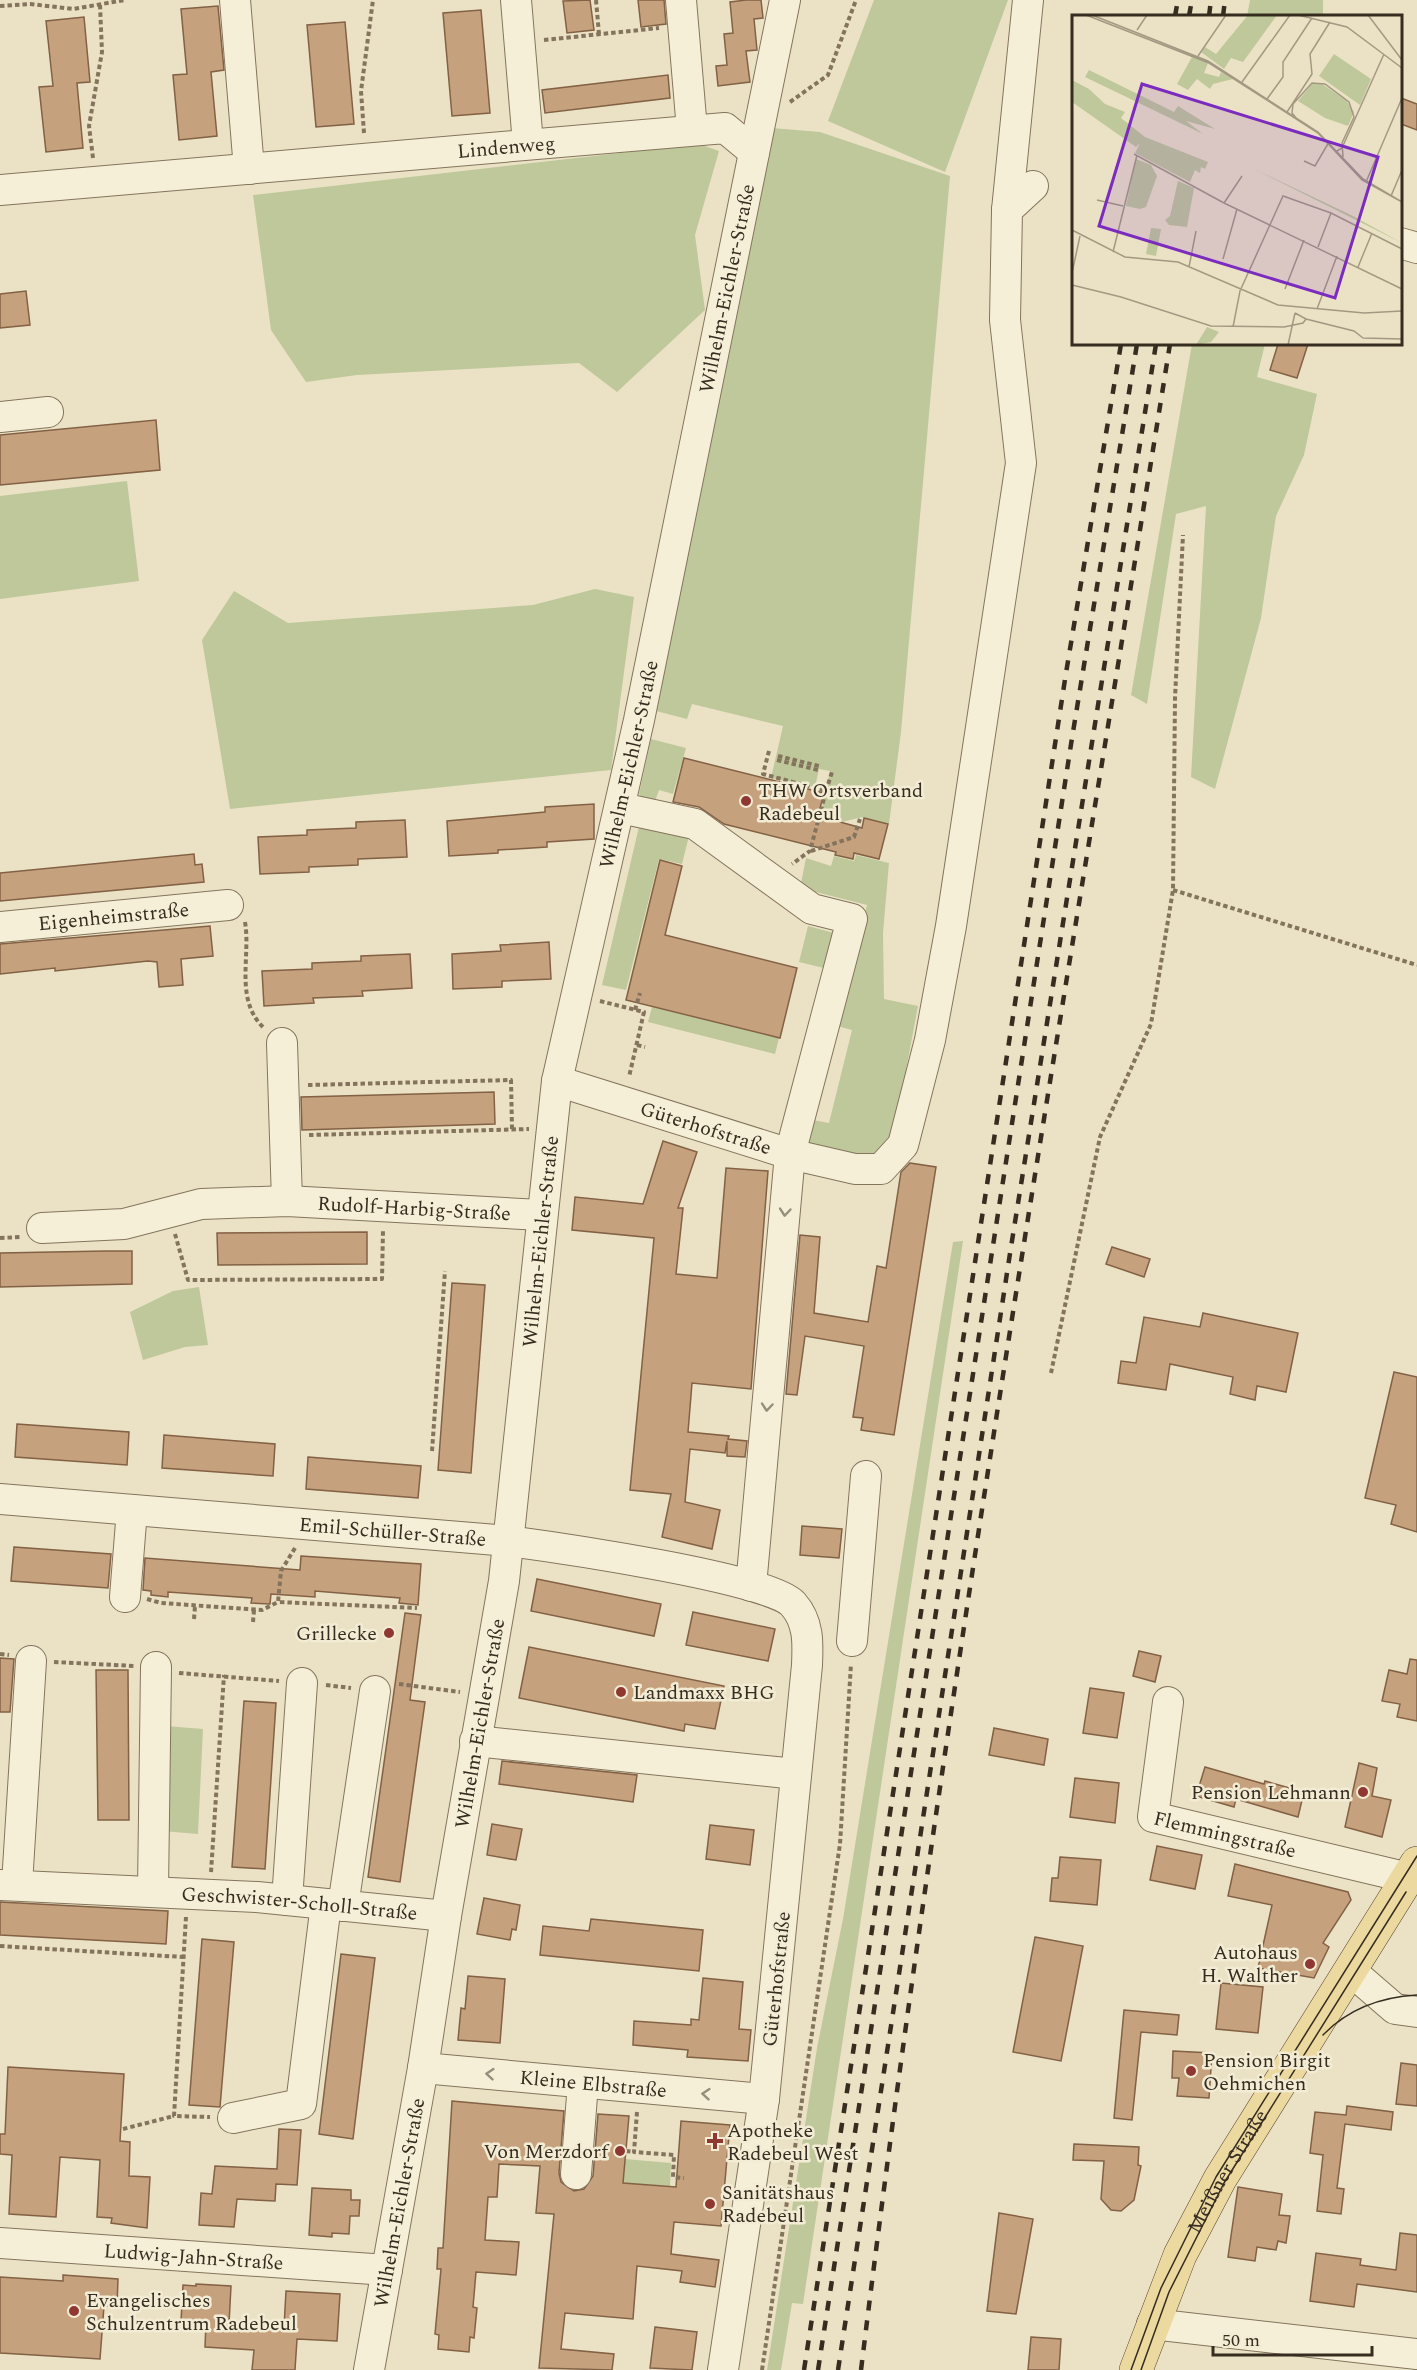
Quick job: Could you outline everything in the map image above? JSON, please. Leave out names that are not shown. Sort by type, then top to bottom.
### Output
[{"type":"main road","name":"Meißner Straße","points":[[1136,2370],[1180,2255],[1220,2179],[1413,1871]]},
{"type":"street","points":[[234,0],[249,169]]},
{"type":"street","points":[[516,0],[528,144]]},
{"type":"street","name":"Wilhelm-Eichler-Straße","points":[[369,2370],[423,2068],[475,1741],[485,1695],[488,1611],[509,1541],[557,1081],[621,808],[785,0]]},
{"type":"street","name":"Güterhofstraße","points":[[557,1081],[790,1154],[855,1169],[881,1169],[903,1145],[930,1040],[954,902],[1021,463],[1005,320],[1007,210],[1028,0]]},
{"type":"street","points":[[682,13],[692,130]]},
{"type":"street","name":"Lindenweg","points":[[0,190],[692,130],[725,128],[758,138]]},
{"type":"street","points":[[1007,210],[1033,186]]},
{"type":"street","points":[[1402,243],[1417,248]]},
{"type":"street","points":[[0,417],[48,412]]},
{"type":"street","points":[[621,808],[695,824],[812,909],[852,919],[790,1154],[751,1586]]},
{"type":"street","name":"Eigenheimstraße","points":[[0,927],[237,914]]},
{"type":"street","points":[[282,1043],[287,1202]]},
{"type":"street","name":"Rudolf-Harbig-Straße","points":[[42,1228],[124,1224],[201,1204],[287,1202],[383,1205],[542,1215]]},
{"type":"street","points":[[852,1641],[866,1476]]},
{"type":"street","name":"Emil-Schüller-Straße","points":[[0,1499],[509,1541],[580,1550],[751,1586],[781,1595]]},
{"type":"street","points":[[125,1598],[132,1510]]},
{"type":"street","name":"Güterhofstraße","points":[[723,2370],[764,2099],[808,1641],[802,1616],[793,1603],[781,1595]]},
{"type":"street","name":"Geschwister-Scholl-Straße","points":[[31,1661],[9,1885],[153,1890],[287,1900],[446,1916]]},
{"type":"street","name":"Geschwister-Scholl-Straße","points":[[153,1890],[156,1667]]},
{"type":"street","points":[[287,1900],[302,1683]]},
{"type":"street","points":[[233,2118],[301,2104],[334,1905],[375,1691]]},
{"type":"street","name":"Flemmingstraße","points":[[1168,1702],[1153,1817],[1413,1871]]},
{"type":"street","points":[[475,1741],[796,1774]]},
{"type":"street","points":[[1351,1971],[1395,2009],[1417,2012]]},
{"type":"street","name":"Kleine Elbstraße","points":[[423,2068],[764,2099]]},
{"type":"street","points":[[576,2174],[583,2083]]},
{"type":"street","name":"Ludwig-Jahn-Straße","points":[[0,2243],[387,2270]]},
{"type":"street","points":[[1152,2324],[1417,2354]]},
{"type":"path","points":[[0,6],[30,3],[74,9],[124,0]]},
{"type":"path","points":[[367,158],[362,91],[373,0]]},
{"type":"path","points":[[596,0],[599,34]]},
{"type":"path","points":[[758,138],[828,75],[856,0]]},
{"type":"path","points":[[95,182],[89,126],[102,52],[100,5]]},
{"type":"path","points":[[520,42],[599,34],[682,13]]},
{"type":"path","points":[[1051,1373],[1100,1137],[1151,1024],[1173,890],[1174,698],[1183,536]]},
{"type":"path","points":[[769,751],[763,774],[826,791]]},
{"type":"path","points":[[778,758],[818,768]]},
{"type":"path","points":[[810,851],[832,772]]},
{"type":"path","points":[[770,879],[810,851],[854,837],[860,819]]},
{"type":"path","points":[[1173,890],[1417,965]]},
{"type":"path","points":[[237,914],[247,994],[252,1013],[261,1025],[282,1043]]},
{"type":"path","points":[[635,1010],[640,993]]},
{"type":"path","points":[[577,995],[644,1012],[623,1101]]},
{"type":"path","points":[[637,1045],[645,1047]]},
{"type":"path","points":[[284,1086],[511,1080],[513,1129],[285,1136]]},
{"type":"path","points":[[168,1211],[188,1280],[381,1279],[383,1205]]},
{"type":"path","points":[[432,1451],[445,1271]]},
{"type":"path","points":[[278,1602],[281,1571],[296,1542]]},
{"type":"path","points":[[125,1598],[254,1610],[262,1610],[278,1602],[417,1608]]},
{"type":"path","points":[[194,1618],[195,1606]]},
{"type":"path","points":[[253,1622],[254,1610]]},
{"type":"path","points":[[762,2370],[840,1844],[848,1742],[852,1641]]},
{"type":"path","points":[[0,1654],[16,1655],[31,1661],[156,1667],[182,1674],[224,1675],[375,1691],[397,1683],[485,1695]]},
{"type":"path","points":[[174,2116],[183,1957],[199,1894],[224,1675]]},
{"type":"path","points":[[0,1946],[183,1957]]},
{"type":"path","points":[[634,2152],[637,2111]]},
{"type":"path","points":[[123,2129],[174,2116],[233,2118]]},
{"type":"path","points":[[626,2151],[674,2155],[673,2177],[684,2178]]},
{"type":"green space","points":[[874,0],[1008,0],[945,172],[828,121]]},
{"type":"green space","points":[[1250,0],[1323,0],[1323,15],[1247,15]]},
{"type":"green space","points":[[772,128],[820,132],[950,176],[901,732],[889,824],[863,817],[841,822],[820,816],[830,771],[819,769],[815,787],[771,778],[783,726],[692,704],[687,719],[656,711],[664,671],[667,626]]},
{"type":"green space","points":[[699,144],[719,151],[695,235],[705,310],[617,392],[579,363],[357,375],[306,382],[271,330],[253,195]]},
{"type":"green space","points":[[1192,345],[1265,345],[1257,377],[1317,394],[1304,455],[1276,516],[1261,618],[1215,789],[1191,777],[1206,506],[1176,514],[1147,704],[1131,695]]},
{"type":"green space","points":[[127,481],[139,581],[0,599],[0,496]]},
{"type":"green space","points":[[595,589],[634,597],[611,770],[230,809],[202,640],[234,591],[288,623],[533,605]]},
{"type":"green space","points":[[651,739],[686,748],[673,794],[659,790],[654,804],[646,802],[639,794]]},
{"type":"green space","points":[[641,818],[690,832],[682,864],[659,859],[626,990],[602,985]]},
{"type":"green space","points":[[856,855],[889,863],[883,933],[884,999],[918,1006],[891,1150],[879,1162],[806,1149],[813,1120],[829,1123],[852,1030],[837,1026],[867,905],[800,888],[806,858],[831,866],[834,856],[854,861]]},
{"type":"green space","points":[[808,926],[834,933],[828,969],[799,962]]},
{"type":"green space","points":[[652,1007],[779,1038],[775,1054],[648,1022]]},
{"type":"green space","points":[[963,1241],[803,2304],[792,2303],[781,2370],[767,2370],[817,2048],[843,1919],[953,1242]]},
{"type":"green space","points":[[199,1287],[208,1345],[185,1347],[143,1360],[130,1312],[173,1291]]},
{"type":"green space","points":[[166,1726],[203,1729],[198,1834],[162,1831]]},
{"type":"green space","points":[[625,2159],[671,2163],[670,2186],[623,2183]]},
{"type":"building","points":[[590,0],[594,30],[567,33],[563,1]]},
{"type":"building","points":[[638,0],[664,0],[666,24],[641,27]]},
{"type":"building","points":[[761,0],[763,18],[754,19],[757,50],[746,51],[750,82],[718,86],[716,66],[727,65],[724,34],[733,33],[730,2]]},
{"type":"building","points":[[218,6],[224,70],[211,72],[217,136],[179,140],[173,75],[187,74],[181,9]]},
{"type":"building","points":[[481,10],[490,113],[452,116],[443,13]]},
{"type":"building","points":[[84,17],[90,82],[77,83],[83,148],[46,152],[39,87],[53,86],[46,21]]},
{"type":"building","points":[[345,22],[354,124],[316,127],[307,25]]},
{"type":"building","points":[[668,75],[670,98],[545,113],[542,90]]},
{"type":"building","points":[[1402,98],[1417,104],[1417,130],[1402,124]]},
{"type":"building","points":[[26,291],[30,325],[0,328],[0,294]]},
{"type":"building","points":[[1278,345],[1308,345],[1297,378],[1270,370]]},
{"type":"building","points":[[156,420],[160,470],[0,485],[0,435]]},
{"type":"building","name":"THW Ortsverband Radebeul","points":[[684,758],[824,793],[818,816],[862,828],[864,818],[888,824],[879,859],[854,853],[853,859],[835,855],[836,852],[724,824],[699,807],[673,802]]},
{"type":"building","points":[[594,804],[594,839],[547,842],[547,847],[498,850],[498,853],[449,856],[447,821],[545,812],[545,807]]},
{"type":"building","points":[[405,820],[407,857],[358,859],[358,865],[309,867],[309,872],[260,874],[258,837],[307,835],[307,830],[356,828],[356,822]]},
{"type":"building","points":[[194,854],[195,865],[202,864],[204,882],[0,901],[0,873]]},
{"type":"building","points":[[660,860],[682,866],[665,935],[797,968],[780,1038],[626,1000]]},
{"type":"building","points":[[210,926],[213,956],[181,959],[183,985],[159,987],[157,962],[148,961],[55,971],[55,968],[0,974],[0,944]]},
{"type":"building","points":[[549,942],[551,979],[502,981],[502,987],[453,989],[452,954],[501,951],[500,945]]},
{"type":"building","points":[[410,954],[412,988],[362,991],[363,996],[313,998],[314,1003],[264,1006],[262,971],[312,969],[312,963],[361,961],[361,956]]},
{"type":"building","points":[[494,1092],[495,1124],[302,1130],[301,1097]]},
{"type":"building","points":[[663,1141],[697,1152],[678,1208],[683,1208],[676,1274],[717,1278],[726,1168],[768,1171],[751,1389],[692,1383],[688,1432],[729,1436],[728,1439],[747,1441],[745,1457],[727,1456],[727,1441],[725,1453],[690,1449],[685,1502],[720,1510],[712,1549],[662,1537],[671,1494],[630,1490],[654,1238],[572,1230],[575,1197],[643,1204]]},
{"type":"building","points":[[910,1163],[936,1167],[894,1435],[861,1430],[863,1418],[853,1417],[864,1346],[805,1336],[797,1395],[786,1394],[800,1235],[820,1237],[814,1313],[868,1322],[877,1266],[886,1268],[901,1172]]},
{"type":"building","points":[[367,1232],[367,1264],[218,1265],[217,1233]]},
{"type":"building","points":[[1112,1247],[1150,1259],[1144,1277],[1106,1264]]},
{"type":"building","points":[[132,1251],[132,1284],[0,1287],[0,1253]]},
{"type":"building","points":[[452,1283],[485,1285],[471,1473],[438,1470]]},
{"type":"building","points":[[1203,1313],[1298,1333],[1286,1392],[1257,1386],[1255,1400],[1230,1394],[1233,1377],[1170,1364],[1166,1390],[1118,1383],[1121,1361],[1136,1363],[1144,1317],[1200,1327]]},
{"type":"building","points":[[1394,1372],[1417,1377],[1417,1532],[1391,1524],[1396,1505],[1365,1498]]},
{"type":"building","points":[[17,1424],[129,1432],[127,1465],[15,1457]]},
{"type":"building","points":[[164,1435],[275,1444],[273,1476],[162,1468]]},
{"type":"building","points":[[308,1457],[421,1466],[418,1498],[306,1489]]},
{"type":"building","points":[[802,1526],[842,1529],[839,1558],[800,1555]]},
{"type":"building","points":[[14,1547],[111,1554],[108,1588],[11,1581]]},
{"type":"building","points":[[301,1556],[421,1564],[418,1605],[399,1603],[400,1598],[315,1591],[315,1597],[271,1594],[270,1604],[251,1603],[252,1598],[168,1592],[168,1597],[151,1595],[151,1591],[143,1590],[145,1558],[300,1570]]},
{"type":"building","points":[[537,1579],[661,1604],[654,1636],[531,1611]]},
{"type":"building","points":[[693,1612],[775,1629],[768,1661],[686,1645]]},
{"type":"building","points":[[405,1613],[421,1615],[410,1700],[425,1702],[400,1882],[368,1877]]},
{"type":"building","name":"Landmaxx BHG","points":[[529,1647],[724,1686],[715,1729],[685,1724],[684,1731],[519,1698]]},
{"type":"building","points":[[1139,1651],[1161,1656],[1155,1682],[1133,1676]]},
{"type":"building","points":[[0,1658],[14,1659],[10,1712],[0,1712]]},
{"type":"building","points":[[1410,1659],[1417,1660],[1417,1721],[1397,1717],[1400,1704],[1382,1701],[1389,1670],[1407,1674]]},
{"type":"building","points":[[96,1670],[128,1670],[129,1820],[98,1820]]},
{"type":"building","points":[[1090,1688],[1124,1693],[1117,1738],[1083,1733]]},
{"type":"building","points":[[244,1701],[276,1703],[265,1869],[232,1867]]},
{"type":"building","points":[[994,1728],[1048,1739],[1044,1765],[989,1755]]},
{"type":"building","points":[[502,1761],[637,1775],[633,1802],[499,1784]]},
{"type":"building","name":"Pension Lehmann","points":[[1359,1763],[1377,1768],[1372,1796],[1391,1800],[1382,1837],[1345,1827]]},
{"type":"building","points":[[1205,1767],[1264,1784],[1265,1781],[1304,1792],[1298,1817],[1236,1799],[1234,1807],[1196,1796]]},
{"type":"building","points":[[1075,1778],[1119,1783],[1115,1823],[1070,1817]]},
{"type":"building","points":[[492,1824],[522,1829],[516,1860],[487,1855]]},
{"type":"building","points":[[710,1825],[754,1830],[750,1865],[706,1859]]},
{"type":"building","points":[[1157,1846],[1202,1855],[1195,1889],[1150,1880]]},
{"type":"building","points":[[1060,1857],[1101,1860],[1097,1905],[1050,1901],[1052,1878],[1058,1878]]},
{"type":"building","points":[[1235,1864],[1348,1892],[1351,1900],[1323,1943],[1329,1947],[1314,1978],[1258,1968],[1272,1905],[1228,1896]]},
{"type":"building","points":[[484,1898],[520,1905],[516,1930],[512,1929],[510,1940],[477,1934]]},
{"type":"building","points":[[0,1902],[168,1911],[166,1944],[0,1935]]},
{"type":"building","points":[[591,1919],[703,1930],[699,1971],[540,1955],[543,1926],[589,1931]]},
{"type":"building","points":[[1035,1937],[1083,1946],[1061,2061],[1013,2052]]},
{"type":"building","points":[[202,1939],[234,1942],[220,2107],[189,2105]]},
{"type":"building","points":[[341,1954],[375,1958],[353,2139],[319,2134]]},
{"type":"building","points":[[468,1976],[505,1979],[500,2043],[458,2040],[461,2008],[465,2009]]},
{"type":"building","points":[[703,1978],[743,1982],[739,2029],[751,2030],[748,2061],[687,2057],[688,2050],[633,2045],[634,2021],[691,2025],[691,2019],[699,2020]]},
{"type":"building","points":[[1221,1983],[1263,1987],[1258,2033],[1216,2029]]},
{"type":"building","points":[[1124,2010],[1179,2015],[1177,2035],[1141,2032],[1132,2120],[1114,2118]]},
{"type":"building","name":"Pension Birgit Oehmichen","points":[[1173,2051],[1212,2053],[1209,2098],[1177,2096],[1179,2078],[1172,2078]]},
{"type":"building","points":[[1401,2063],[1417,2065],[1417,2106],[1396,2104]]},
{"type":"building","points":[[8,2067],[124,2074],[120,2141],[130,2142],[129,2176],[150,2177],[147,2228],[111,2223],[112,2218],[97,2217],[100,2160],[60,2157],[56,2217],[9,2214],[12,2155],[0,2154],[0,2134],[5,2134]]},
{"type":"building","points":[[452,2101],[564,2111],[559,2173],[561,2182],[574,2191],[584,2189],[593,2176],[598,2114],[629,2116],[623,2183],[676,2187],[681,2121],[730,2125],[721,2226],[674,2222],[671,2254],[719,2260],[715,2287],[680,2282],[682,2271],[637,2266],[633,2319],[565,2313],[561,2349],[614,2354],[612,2370],[539,2368],[554,2214],[536,2213],[540,2166],[499,2164],[497,2197],[488,2197],[485,2240],[519,2242],[516,2275],[476,2272],[473,2307],[477,2308],[474,2338],[470,2337],[469,2352],[438,2349],[439,2335],[435,2334],[441,2269],[437,2269],[438,2248],[443,2248]]},
{"type":"building","points":[[1347,2106],[1393,2112],[1391,2130],[1345,2124],[1337,2188],[1344,2189],[1341,2214],[1317,2211],[1323,2155],[1310,2153],[1315,2112],[1346,2115]]},
{"type":"building","points":[[279,2129],[301,2130],[297,2185],[276,2184],[275,2201],[237,2199],[234,2227],[199,2225],[201,2193],[212,2194],[215,2166],[277,2169]]},
{"type":"building","points":[[1074,2144],[1139,2147],[1138,2165],[1141,2166],[1134,2200],[1121,2211],[1111,2210],[1101,2199],[1104,2161],[1073,2160]]},
{"type":"building","points":[[1238,2187],[1282,2194],[1279,2215],[1290,2216],[1286,2243],[1278,2241],[1276,2250],[1257,2247],[1255,2261],[1228,2257]]},
{"type":"building","points":[[312,2188],[351,2190],[351,2200],[360,2200],[359,2216],[350,2216],[349,2234],[332,2233],[332,2237],[309,2235]]},
{"type":"building","points":[[999,2213],[1033,2219],[1016,2314],[987,2311]]},
{"type":"building","points":[[1400,2233],[1417,2235],[1417,2292],[1357,2284],[1354,2307],[1310,2301],[1316,2253],[1361,2259],[1360,2265],[1396,2270]]},
{"type":"building","points":[[63,2275],[118,2279],[117,2307],[104,2306],[100,2359],[0,2353],[0,2277],[63,2281]]},
{"type":"building","points":[[196,2284],[231,2286],[229,2324],[284,2327],[286,2291],[340,2294],[337,2341],[297,2339],[295,2370],[252,2370],[254,2350],[205,2347],[206,2322],[181,2321],[183,2285],[196,2286]]},
{"type":"building","points":[[655,2327],[697,2332],[692,2370],[650,2368]]},
{"type":"building","points":[[1031,2337],[1061,2339],[1059,2370],[1028,2370]]},
{"type":"tram line","points":[[1131,2370],[1161,2288],[1216,2177],[1417,1856]]},
{"type":"tram line","points":[[1141,2370],[1169,2292],[1224,2183],[1406,1892]]},
{"type":"tram line","points":[[1323,2035],[1354,2011],[1391,1998],[1417,1995]]},
{"type":"railway","points":[[1175,15],[1178,0]]},
{"type":"railway","points":[[1189,15],[1192,0]]},
{"type":"railway","points":[[1209,15],[1211,0]]},
{"type":"railway","points":[[1223,15],[1225,0]]},
{"type":"railway","points":[[804,2370],[1066,673],[1121,345]]},
{"type":"railway","points":[[818,2370],[1072,738],[1137,345]]},
{"type":"railway","points":[[838,2370],[1011,1247],[1156,345]]},
{"type":"railway","points":[[861,2370],[929,1862],[967,1609],[1170,345]]},
{"type":"place","name":"THW Ortsverband Radebeul","points":[[746,801]]},
{"type":"place","name":"Grillecke","points":[[389,1633]]},
{"type":"place","name":"Landmaxx BHG","points":[[621,1692]]},
{"type":"place","name":"Pension Lehmann","points":[[1363,1792]]},
{"type":"place","name":"Autohaus H. Walther","points":[[1310,1964]]},
{"type":"place","name":"Pension Birgit Oehmichen","points":[[1191,2071]]},
{"type":"place","name":"Apotheke Radebeul West","points":[[715,2141]]},
{"type":"place","name":"Von Merzdorf","points":[[620,2151]]},
{"type":"place","name":"Sanitätshaus Radebeul","points":[[710,2204]]},
{"type":"place","name":"Evangelisches Schulzentrum Radebeul","points":[[74,2311]]}]
